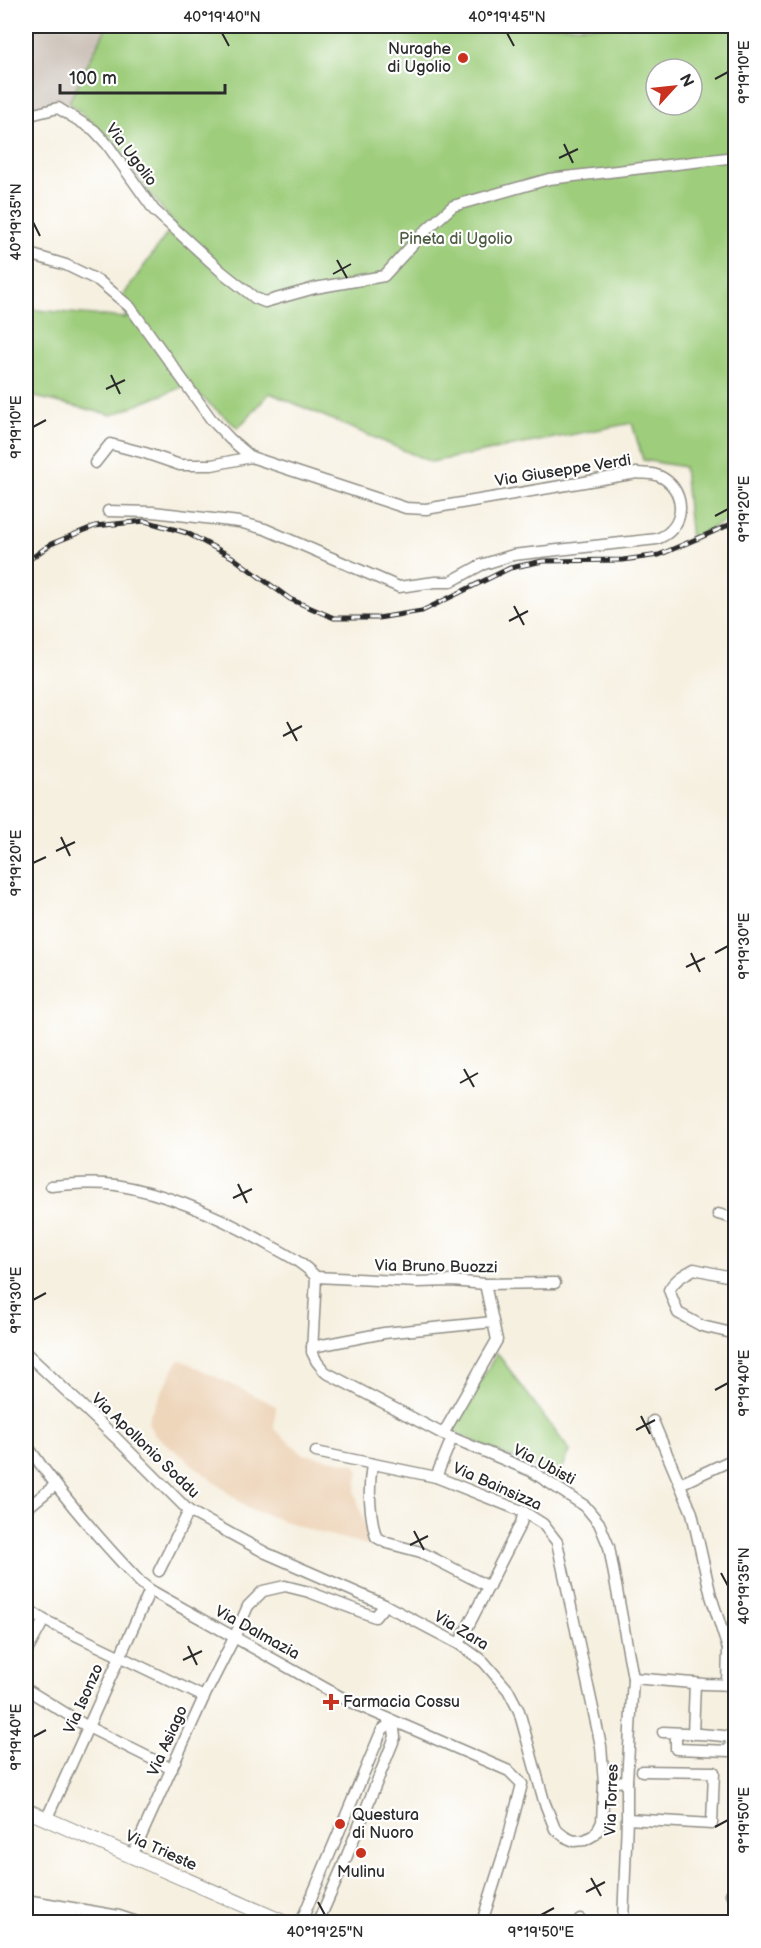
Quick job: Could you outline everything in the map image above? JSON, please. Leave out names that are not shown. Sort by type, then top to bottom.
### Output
[{"type":"main road","name":"Via Trieste","points":[[26,1810],[283,1923]]},
{"type":"street","name":"Via Ugolio","points":[[26,116],[58,108],[94,130],[107,144],[149,203],[172,227],[255,298],[265,302],[315,288],[384,276],[424,232],[453,206],[549,178],[735,157]]},
{"type":"street","name":"Via Giuseppe Verdi","points":[[26,252],[66,265],[99,281],[130,308],[212,419],[230,440],[251,457],[406,508],[426,509],[637,473],[656,475],[671,483],[679,498],[681,508],[678,520],[670,532],[657,539],[513,555],[481,565],[450,582],[399,587],[265,529],[239,522],[153,512],[108,511]]},
{"type":"street","points":[[95,463],[110,444],[180,465],[212,465],[251,457]]},
{"type":"street","points":[[51,1186],[88,1183],[155,1194],[213,1215],[305,1265],[316,1277],[312,1347],[384,1333],[494,1322]]},
{"type":"street","points":[[718,1215],[735,1219]]},
{"type":"street","points":[[735,1278],[694,1269],[673,1282],[669,1290],[678,1313],[702,1326],[735,1334]]},
{"type":"street","name":"Via Bruno Buozzi","points":[[316,1277],[485,1284],[555,1283]]},
{"type":"street","points":[[436,1477],[448,1436],[497,1340],[485,1284]]},
{"type":"street","name":"Via Ubisti","points":[[312,1347],[316,1362],[325,1372],[448,1436],[531,1471],[585,1506],[599,1523],[609,1547],[633,1678]]},
{"type":"street","name":"Via Apollonio Soddu","points":[[26,1353],[189,1511],[266,1553],[385,1605]]},
{"type":"street","points":[[633,1678],[731,1685],[728,1649],[711,1596],[692,1513],[653,1421]]},
{"type":"street","name":"Via Dalmazia","points":[[26,1444],[54,1486],[100,1539],[150,1590],[348,1701],[509,1772],[522,1784],[482,1923]]},
{"type":"street","name":"Via Bainsizza","points":[[316,1452],[436,1477],[524,1512],[543,1524],[557,1542],[601,1746],[604,1783]]},
{"type":"street","points":[[680,1484],[735,1458]]},
{"type":"street","points":[[372,1464],[368,1490],[376,1537],[387,1543],[421,1552],[489,1587]]},
{"type":"street","points":[[26,1509],[54,1486]]},
{"type":"street","points":[[159,1571],[189,1511]]},
{"type":"street","points":[[459,1644],[521,1523],[524,1512]]},
{"type":"street","points":[[234,1638],[248,1606],[263,1591],[285,1586],[309,1592],[375,1617],[385,1605]]},
{"type":"street","name":"Via Isonzo","points":[[46,1820],[150,1590]]},
{"type":"street","name":"Via Zara","points":[[385,1605],[459,1644],[484,1662],[508,1690],[519,1712],[544,1801],[555,1829],[565,1837],[574,1841],[585,1840],[594,1835],[602,1822],[604,1783]]},
{"type":"street","points":[[26,1608],[44,1620],[204,1697]]},
{"type":"street","points":[[26,1653],[44,1620]]},
{"type":"street","name":"Via Asiago","points":[[132,1856],[204,1697],[234,1638]]},
{"type":"street","name":"Via Torres","points":[[623,1923],[633,1678]]},
{"type":"street","points":[[693,1734],[695,1683]]},
{"type":"street","points":[[26,1689],[88,1727],[172,1769]]},
{"type":"street","points":[[301,1923],[382,1730],[393,1721]]},
{"type":"street","points":[[318,1923],[395,1737],[393,1721]]},
{"type":"street","points":[[663,1732],[731,1737],[730,1751],[676,1749],[676,1733]]},
{"type":"street","points":[[367,1767],[380,1772]]},
{"type":"street","points":[[627,1819],[712,1824],[714,1772],[642,1771]]},
{"type":"street","points":[[604,1783],[627,1782]]},
{"type":"street","points":[[326,1863],[342,1868]]},
{"type":"street","points":[[26,1900],[119,1916],[137,1923]]},
{"type":"street","points":[[26,1909],[94,1923]]},
{"type":"shaded area","points":[[26,26],[107,26],[69,102],[26,116]]},
{"type":"shaded area","points":[[179,1359],[276,1406],[274,1429],[303,1454],[355,1464],[359,1472],[355,1492],[371,1546],[313,1531],[247,1508],[153,1433],[148,1422],[150,1414]]},
{"type":"green space","name":"Pineta di Ugolio","points":[[107,26],[735,26],[735,518],[691,540],[684,467],[643,460],[632,423],[431,462],[270,393],[238,428],[187,385],[112,415],[26,395],[26,309],[126,318],[122,297],[174,224],[112,141],[69,102]]},
{"type":"green space","points":[[497,1353],[570,1451],[558,1478],[450,1431]]},
{"type":"railway","points":[[26,562],[51,544],[95,526],[145,521],[187,533],[232,557],[290,599],[334,618],[378,618],[422,611],[510,568],[543,561],[623,560],[659,555],[736,522]]},
{"type":"place","name":"Nuraghe di Ugolio","points":[[463,58]]},
{"type":"place","name":"Farmacia Cossu","points":[[331,1702]]},
{"type":"place","name":"Questura di Nuoro","points":[[340,1824]]},
{"type":"place","name":"Mulinu","points":[[361,1853]]}]
